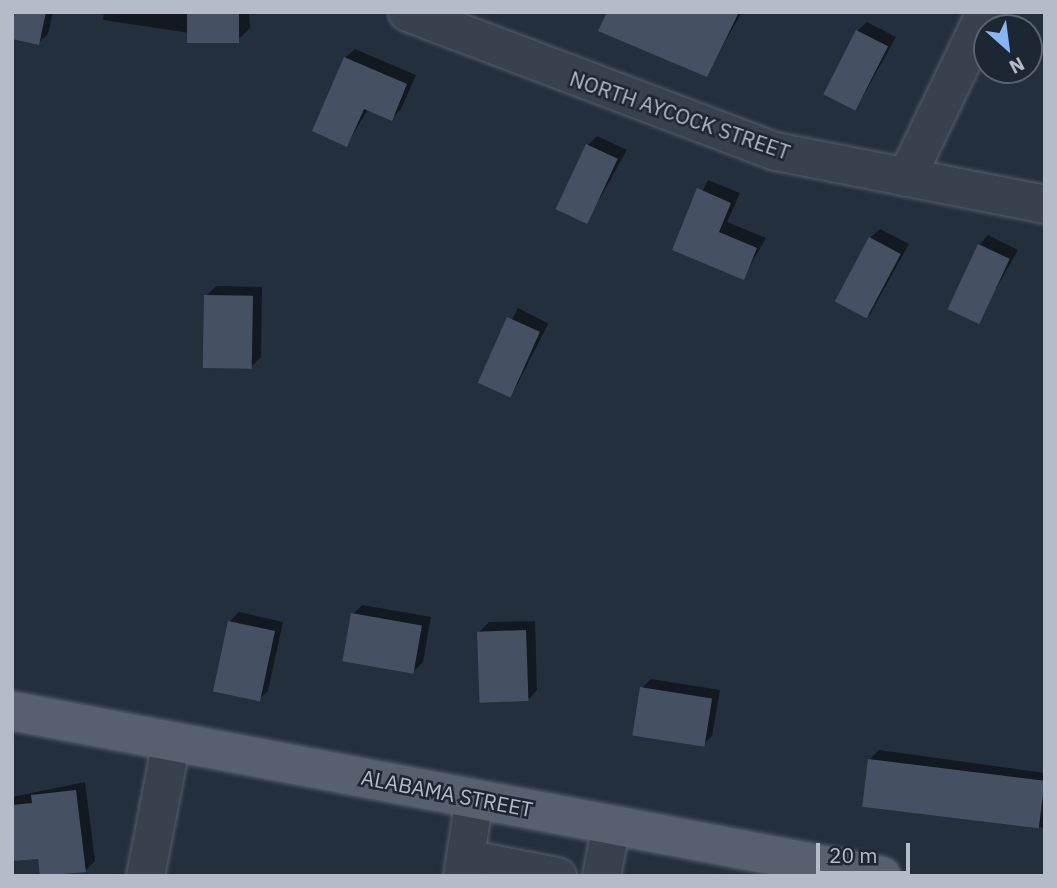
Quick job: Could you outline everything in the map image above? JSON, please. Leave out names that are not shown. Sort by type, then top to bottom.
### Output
[{"type":"main road","name":"ALABAMA STREET","points":[[12,711],[881,876]]},
{"type":"street","name":"NORTH AYCOCK STREET","points":[[407,12],[775,151],[1045,204]]},
{"type":"street","points":[[906,177],[985,12]]},
{"type":"street","points":[[145,876],[172,741]]},
{"type":"street","points":[[474,798],[464,867],[557,876]]},
{"type":"street","points":[[601,876],[611,824]]},
{"type":"building","points":[[12,12],[46,12],[39,45],[12,39]]},
{"type":"building","points":[[187,12],[239,12],[239,43],[187,43]]},
{"type":"building","points":[[607,12],[739,12],[707,77],[598,31]]},
{"type":"building","points":[[856,30],[888,46],[855,110],[823,94]]},
{"type":"building","points":[[344,57],[407,84],[392,121],[364,109],[347,147],[312,131]]},
{"type":"building","points":[[586,144],[618,159],[587,224],[556,209]]},
{"type":"building","points":[[697,188],[731,203],[719,232],[757,248],[744,280],[672,250]]},
{"type":"building","points":[[869,237],[901,254],[867,318],[835,301]]},
{"type":"building","points":[[978,244],[1010,259],[979,324],[948,309]]},
{"type":"building","points":[[204,295],[253,296],[252,369],[203,368]]},
{"type":"building","points":[[507,317],[540,332],[511,397],[478,383]]},
{"type":"building","points":[[351,613],[422,626],[413,674],[342,661]]},
{"type":"building","points":[[228,621],[275,631],[260,701],[213,691]]},
{"type":"building","points":[[526,630],[528,701],[480,703],[477,632]]},
{"type":"building","points":[[640,687],[712,698],[704,747],[632,735]]},
{"type":"building","points":[[868,759],[1045,781],[1039,828],[862,807]]},
{"type":"building","points":[[76,790],[86,872],[40,876],[38,859],[12,861],[12,805],[32,803],[31,795]]}]
